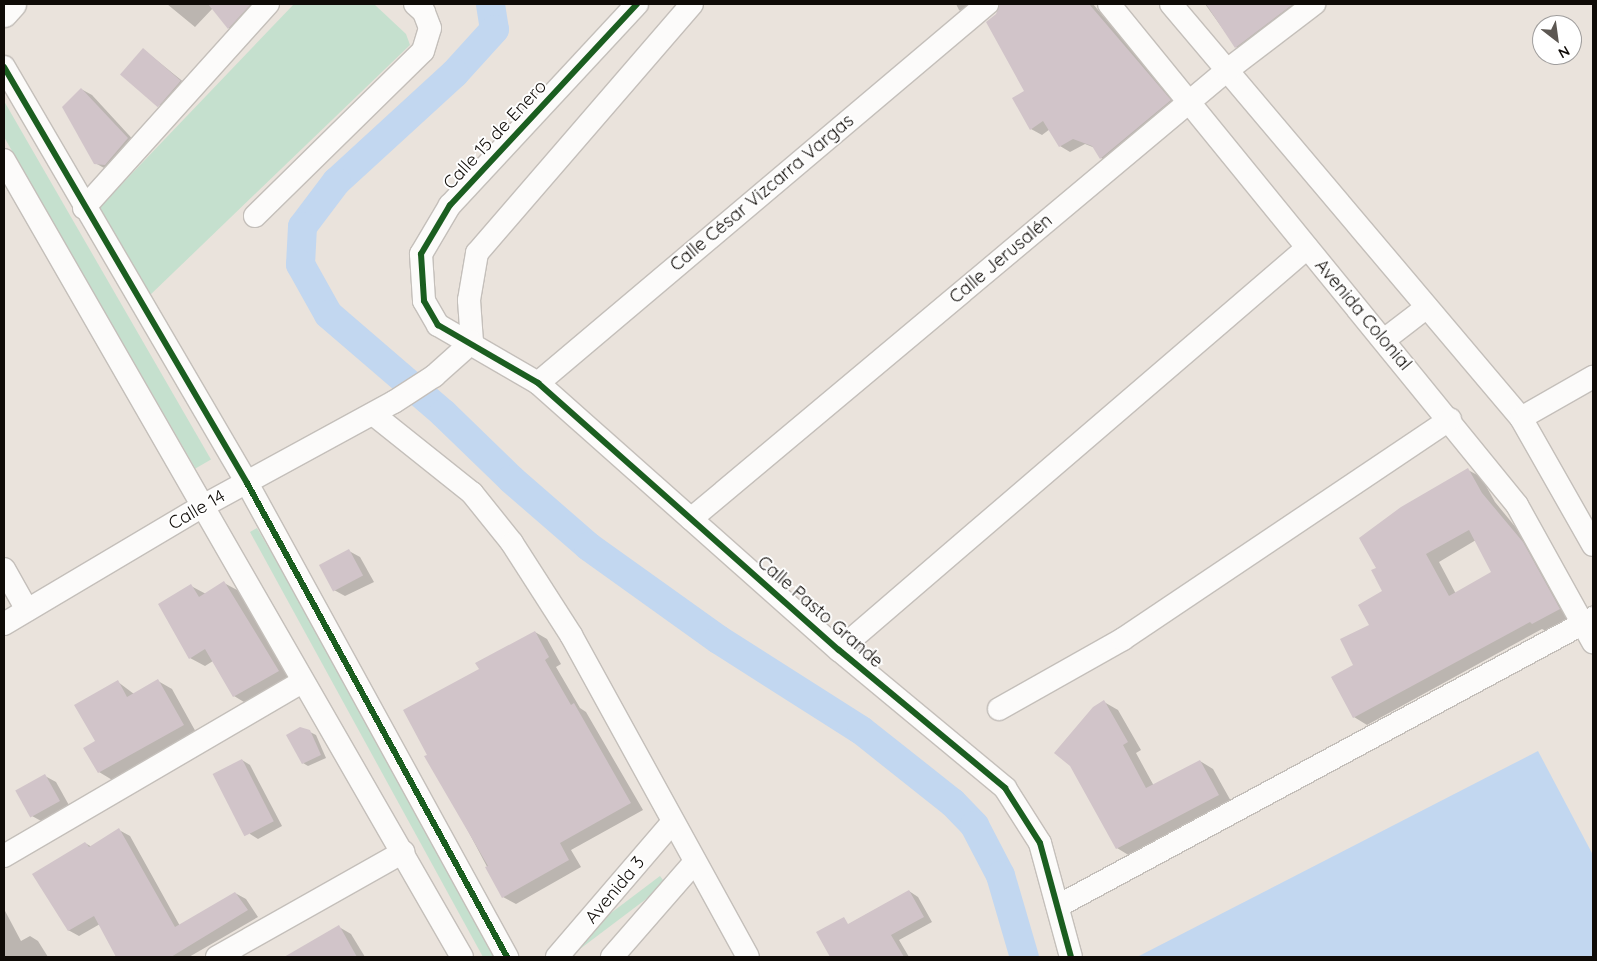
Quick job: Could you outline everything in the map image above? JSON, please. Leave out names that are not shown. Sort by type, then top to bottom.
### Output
[{"type":"street","points":[[4,13],[12,4]]},
{"type":"street","points":[[84,208],[268,4]]},
{"type":"street","points":[[255,216],[423,50],[430,28],[424,12],[415,4]]},
{"type":"street","name":"Calle 15 de Enero","points":[[472,342],[438,325],[424,300],[421,254],[450,205],[637,4]]},
{"type":"street","points":[[472,342],[469,300],[477,253],[692,4]]},
{"type":"street","name":"Calle César Vizcarra Vargas","points":[[538,383],[986,4]]},
{"type":"street","name":"Avenida Colonial","points":[[1109,4],[1307,248],[1450,419],[1517,506],[1590,628]]},
{"type":"street","points":[[1171,4],[1521,418],[1593,545]]},
{"type":"street","name":"Calle Jerusalén","points":[[691,518],[1226,71],[1314,4]]},
{"type":"street","points":[[4,67],[84,208],[247,482],[507,957]]},
{"type":"street","points":[[4,160],[462,957]]},
{"type":"street","points":[[839,650],[1307,248]]},
{"type":"street","points":[[1384,340],[1427,307]]},
{"type":"street","name":"Calle 14","points":[[4,624],[203,506],[394,402],[434,376],[472,342]]},
{"type":"street","name":"Calle Pasto Grande","points":[[472,342],[538,383],[839,650],[1005,788],[1040,843],[1071,957]]},
{"type":"street","points":[[1521,418],[1593,377]]},
{"type":"street","points":[[373,414],[472,493],[512,544],[571,635],[672,823],[748,957]]},
{"type":"street","points":[[999,709],[1123,639],[1450,419]]},
{"type":"street","points":[[4,569],[27,610]]},
{"type":"street","points":[[1058,906],[1590,628]]},
{"type":"street","points":[[4,856],[303,681]]},
{"type":"street","name":"Avenida 3","points":[[558,957],[672,823]]},
{"type":"street","points":[[217,957],[403,852]]},
{"type":"street","points":[[612,957],[695,862]]},
{"type":"green space","points":[[294,4],[374,4],[406,34],[410,45],[148,297],[97,210]]},
{"type":"green space","points":[[4,101],[211,460],[195,469],[4,137]]},
{"type":"green space","points":[[257,528],[357,698],[495,957],[483,957],[250,532]]},
{"type":"green space","points":[[660,876],[666,884],[581,948],[575,940]]},
{"type":"water","points":[[1538,751],[1593,855],[1593,957],[1137,957]]},
{"type":"building","points":[[208,4],[251,4],[228,29]]},
{"type":"building","points":[[1000,4],[1089,4],[1171,100],[1100,159],[1092,146],[1073,139],[1059,147],[1043,121],[1030,130],[1012,98],[1024,91],[986,22],[996,14]]},
{"type":"building","points":[[1206,4],[1293,4],[1235,48]]},
{"type":"building","points":[[143,48],[181,81],[158,107],[120,74]]},
{"type":"building","points":[[81,88],[128,138],[105,165],[94,164],[62,107]]},
{"type":"building","points":[[1468,468],[1482,493],[1523,542],[1560,609],[1532,624],[1530,622],[1353,718],[1331,677],[1353,665],[1340,639],[1369,625],[1358,605],[1382,591],[1371,570],[1376,568],[1359,538],[1401,507]],"holes":[[[1469,530],[1491,572],[1449,596],[1426,554]]]},
{"type":"building","points":[[349,549],[363,575],[333,591],[319,565]]},
{"type":"building","points":[[224,581],[279,671],[233,697],[205,649],[189,659],[158,604],[191,584],[199,597]]},
{"type":"building","points":[[535,631],[549,657],[545,660],[571,705],[574,703],[631,803],[560,843],[569,860],[502,898],[485,867],[488,866],[424,756],[427,755],[403,710],[479,669],[475,663]]},
{"type":"building","points":[[158,679],[184,725],[98,773],[83,748],[95,741],[74,705],[118,680],[127,697]]},
{"type":"building","points":[[1104,700],[1128,742],[1123,745],[1146,788],[1200,760],[1219,795],[1116,849],[1070,766],[1054,753],[1093,707]]},
{"type":"building","points":[[300,727],[310,730],[321,755],[302,764],[286,735]]},
{"type":"building","points":[[242,759],[274,821],[244,836],[213,774]]},
{"type":"building","points":[[45,774],[60,801],[30,818],[15,790]]},
{"type":"building","points":[[119,828],[175,927],[235,892],[248,910],[171,957],[116,957],[94,916],[68,931],[32,874],[85,842],[89,847]]},
{"type":"building","points":[[909,890],[924,917],[891,935],[904,957],[830,957],[816,932],[844,917],[848,924]]},
{"type":"building","points":[[339,925],[357,957],[284,957]]},
{"type":"waterway","points":[[490,4],[494,29],[454,73],[336,181],[302,226],[300,264],[328,314],[443,413],[511,479],[588,546],[718,639],[861,730],[952,802],[974,825],[1000,875],[1024,957]]},
{"type":"cycle path","points":[[637,4],[450,205],[421,254],[424,301],[438,325],[538,383],[839,650],[1005,788],[1040,843],[1071,957]]},
{"type":"cycle path","points":[[4,67],[247,483],[507,957]]}]
